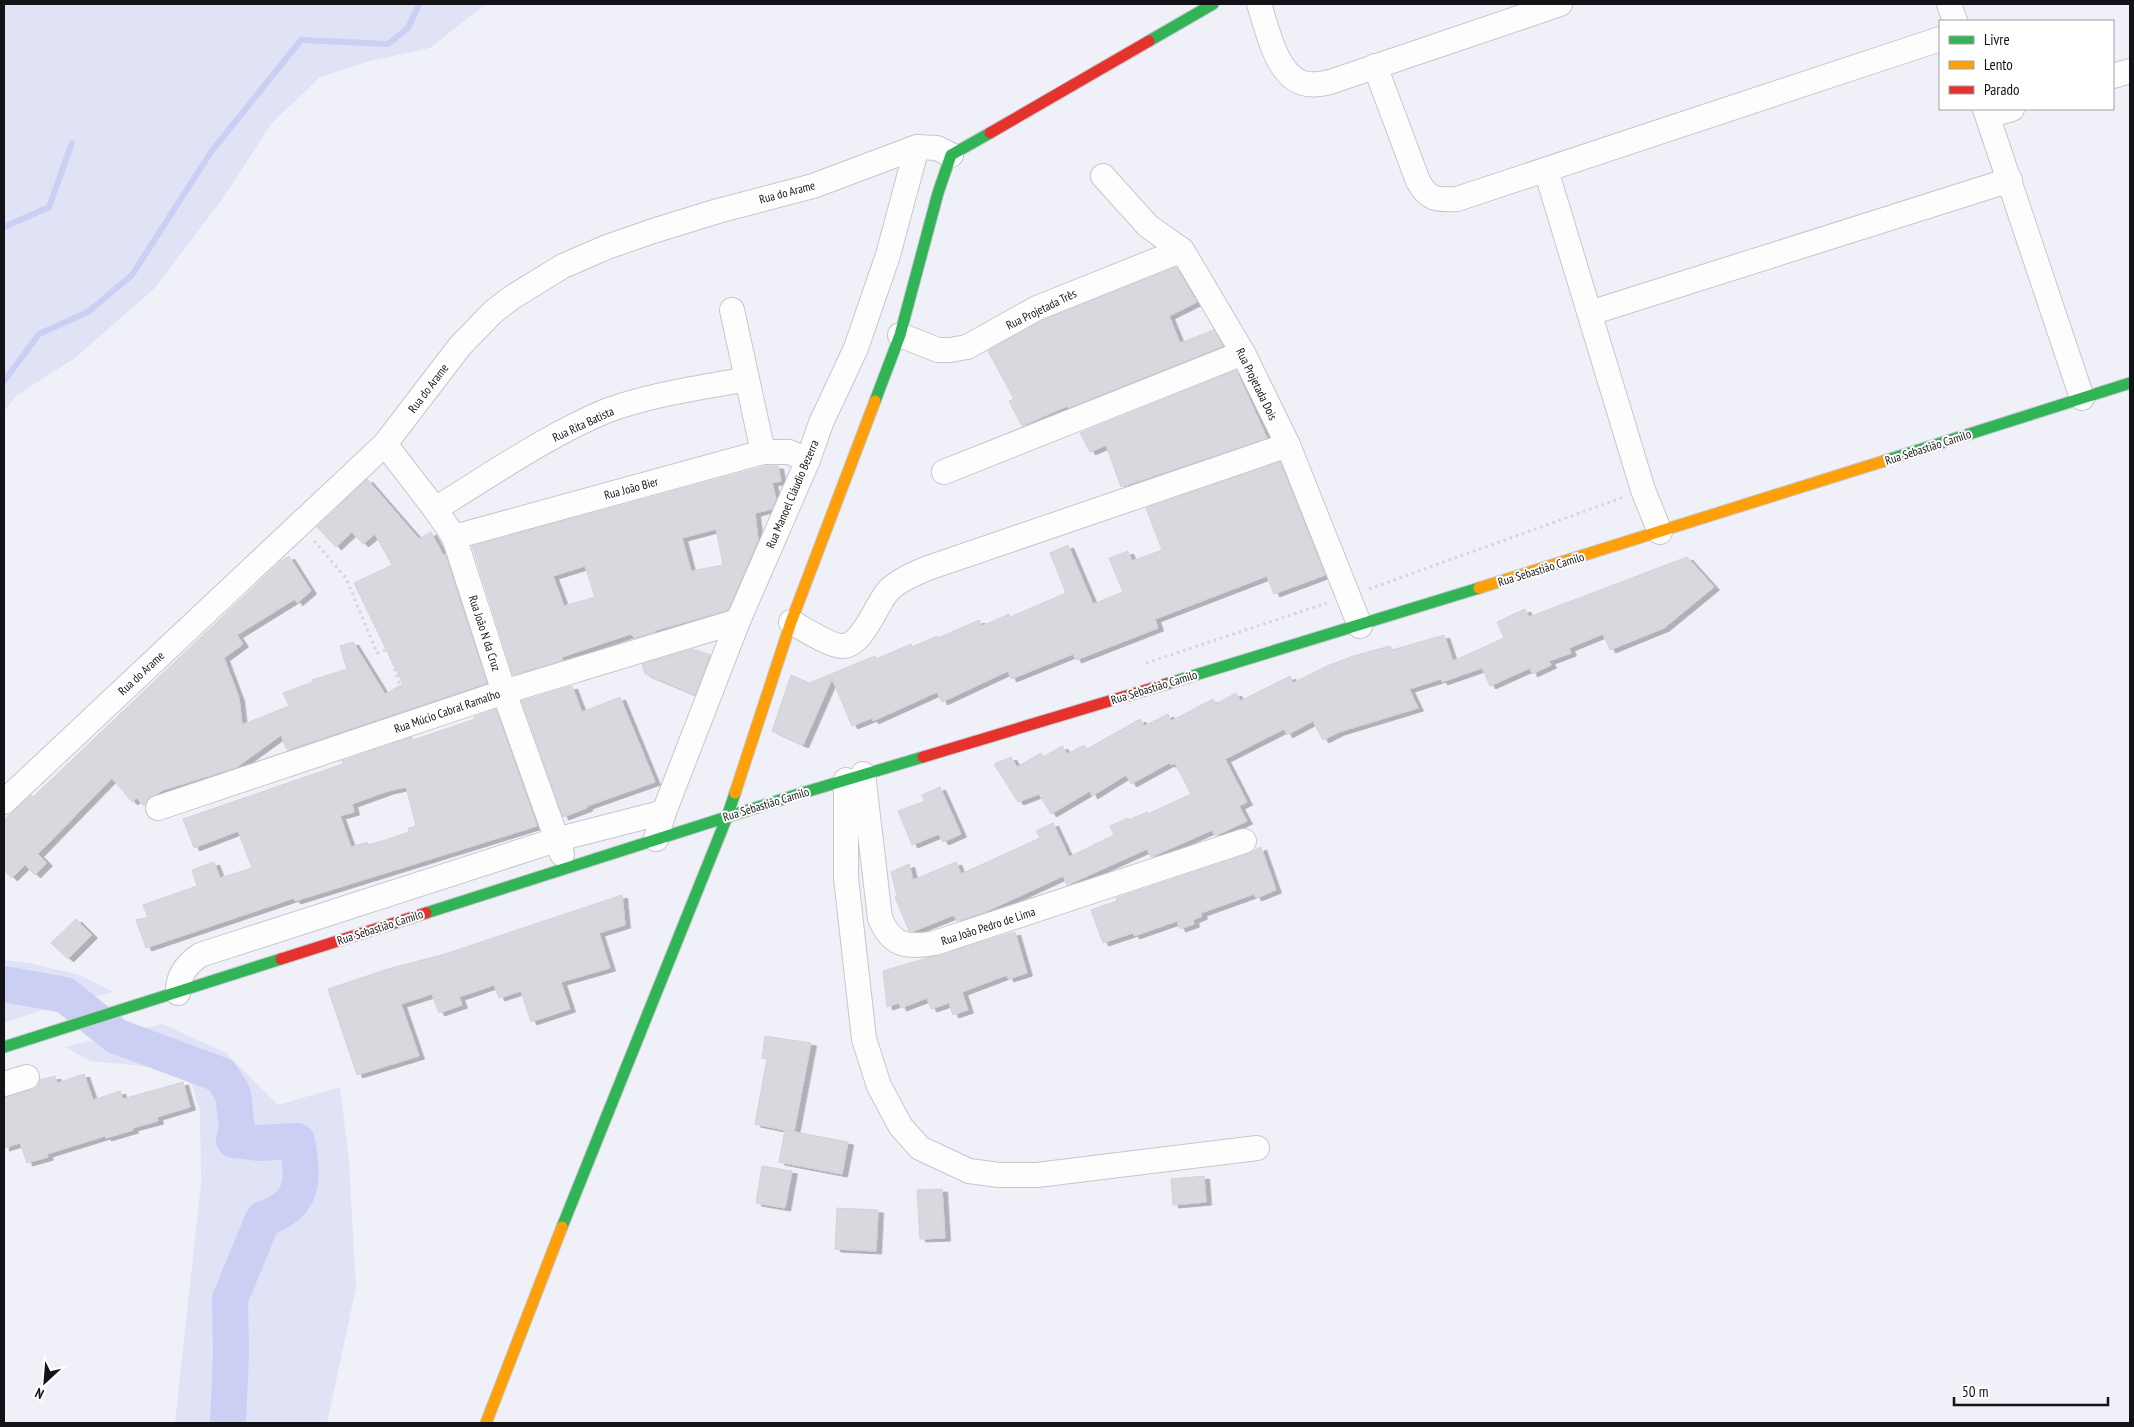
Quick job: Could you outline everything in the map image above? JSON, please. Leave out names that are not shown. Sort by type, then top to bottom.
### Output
[{"type":"main road","points":[[486,1423],[548,1262],[727,817],[791,622],[900,334],[938,193],[951,155],[1213,4]]},
{"type":"main road","name":"Rua Sebastião Camilo","points":[[4,1047],[854,777],[1360,626],[2130,383]]},
{"type":"street","points":[[1259,4],[1275,53],[1282,67],[1290,76],[1302,83],[1314,85],[1330,82],[1560,4]]},
{"type":"street","points":[[1949,4],[1955,20]]},
{"type":"street","points":[[1375,66],[1423,192],[1432,198],[1457,199],[1939,38]]},
{"type":"street","points":[[2114,76],[2130,71]]},
{"type":"street","points":[[2006,110],[1987,113],[2082,398]]},
{"type":"street","name":"Rua do Arame","points":[[4,802],[385,444],[460,346],[492,312],[511,298],[563,266],[607,247],[653,231],[718,211],[813,186],[917,147],[937,148],[951,155]]},
{"type":"street","name":"Rua Manoel Cláudio Bezerra","points":[[656,839],[664,812],[738,621],[808,460],[820,423],[856,348],[888,255],[917,147]]},
{"type":"street","points":[[1546,170],[1644,490],[1660,532]]},
{"type":"street","name":"Rua Projetada Dois","points":[[1103,176],[1148,226],[1182,250],[1243,353],[1288,445],[1350,596],[1360,626]]},
{"type":"street","points":[[1590,313],[2010,180]]},
{"type":"street","name":"Rua Projetada Três","points":[[900,334],[938,350],[967,347],[1037,308],[1182,250]]},
{"type":"street","points":[[732,310],[763,452]]},
{"type":"street","points":[[944,472],[1243,353]]},
{"type":"street","name":"Rua Rita Batista","points":[[435,509],[554,436],[608,410],[656,396],[746,379]]},
{"type":"street","name":"Rua João N da Cruz","points":[[385,444],[454,537],[504,692],[558,839],[566,867]]},
{"type":"street","points":[[791,622],[834,644],[843,646],[852,644],[860,637],[888,591],[898,583],[928,568],[1288,445]]},
{"type":"street","name":"Rua João Bier","points":[[454,537],[763,452],[789,452],[808,460]]},
{"type":"street","name":"Rua Múcio Cabral Ramalho","points":[[158,808],[504,692],[738,621]]},
{"type":"street","points":[[854,777],[846,878],[864,1039],[871,1064],[887,1105],[901,1127],[920,1148],[969,1171],[999,1175],[1028,1175],[1257,1148]]},
{"type":"street","name":"Rua João Pedro de Lima","points":[[854,777],[880,918],[885,930],[894,940],[905,945],[919,946],[935,943],[1244,841]]},
{"type":"street","points":[[178,992],[178,983],[183,972],[189,962],[200,955],[558,839],[664,812]]},
{"type":"street","points":[[4,1084],[27,1077]]},
{"type":"path","points":[[1144,664],[1350,596],[1644,490]]},
{"type":"path","points":[[300,524],[346,578],[377,653],[388,649],[413,722]]},
{"type":"shaded area","points":[[4,4],[486,4],[430,48],[370,61],[320,77],[271,124],[226,194],[155,288],[75,358],[17,395],[4,411]]},
{"type":"shaded area","points":[[4,960],[29,963],[80,975],[114,992],[51,1007],[4,1023]]},
{"type":"shaded area","points":[[162,1024],[225,1052],[278,1105],[340,1087],[349,1161],[356,1288],[327,1423],[175,1423],[201,1183],[200,1111],[192,1085],[175,1072],[143,1066],[90,1061],[65,1047]]},
{"type":"building","points":[[1176,267],[1197,302],[1169,316],[1180,343],[1214,330],[1223,346],[1068,408],[1067,406],[1022,426],[1009,401],[1014,399],[988,351],[1043,320]]},
{"type":"building","points":[[1236,370],[1267,438],[1121,487],[1106,445],[1090,452],[1080,433]]},
{"type":"building","points":[[1280,462],[1325,575],[1274,594],[1267,576],[1155,619],[1158,628],[1076,660],[1073,654],[1011,679],[1008,671],[942,702],[937,692],[873,721],[872,718],[852,726],[832,679],[803,745],[772,731],[791,675],[809,683],[875,656],[876,659],[911,644],[912,647],[937,636],[938,638],[979,620],[982,626],[1009,614],[1010,617],[1066,593],[1050,553],[1068,545],[1093,604],[1123,592],[1109,558],[1128,551],[1132,561],[1162,550],[1146,508]]},
{"type":"building","points":[[766,466],[778,466],[781,481],[772,483],[776,499],[772,509],[755,513],[758,540],[728,610],[634,638],[631,634],[562,657],[563,660],[513,675],[472,546]],"holes":[[[716,529],[723,565],[691,571],[682,538]],[[585,566],[595,597],[564,606],[553,576]]]},
{"type":"building","points":[[367,479],[419,539],[431,532],[443,555],[445,554],[487,683],[287,750],[281,735],[237,767],[163,790],[148,799],[144,806],[137,798],[132,802],[112,778],[38,854],[47,863],[35,875],[25,865],[12,878],[4,870],[4,820],[31,795],[33,797],[281,561],[289,556],[311,591],[297,603],[295,599],[237,635],[243,644],[224,658],[239,698],[242,725],[289,706],[283,693],[313,682],[312,680],[347,669],[340,646],[353,642],[385,694],[403,684],[354,583],[392,565],[375,534],[363,544],[352,532],[336,547],[317,527]]},
{"type":"building","points":[[1687,557],[1714,587],[1664,628],[1610,650],[1603,634],[1569,648],[1571,653],[1549,661],[1551,665],[1532,674],[1530,668],[1490,686],[1482,668],[1442,682],[1441,679],[1409,689],[1418,708],[1339,732],[1323,740],[1313,721],[1287,735],[1284,729],[1225,759],[1247,802],[1239,806],[1247,821],[1215,836],[1212,830],[1151,857],[1147,849],[1067,885],[1063,876],[985,912],[957,921],[954,915],[914,931],[909,931],[895,897],[897,896],[891,872],[909,864],[913,880],[956,862],[961,874],[1040,838],[1036,831],[1053,823],[1069,857],[1114,835],[1110,826],[1147,812],[1148,814],[1191,794],[1175,763],[1171,765],[1169,763],[1131,784],[1126,775],[1092,796],[1090,791],[1051,814],[1039,794],[1018,802],[994,764],[1011,757],[1017,767],[1041,753],[1043,757],[1062,746],[1067,754],[1084,745],[1087,749],[1140,719],[1144,726],[1168,714],[1171,721],[1213,699],[1216,704],[1236,693],[1240,701],[1290,676],[1293,683],[1327,666],[1353,656],[1390,646],[1392,650],[1444,635],[1453,661],[1504,638],[1497,622],[1525,609],[1529,617]]},
{"type":"building","points":[[694,649],[710,655],[695,695],[645,674],[642,664]]},
{"type":"building","points":[[572,686],[582,712],[620,697],[655,782],[587,806],[587,808],[563,817],[522,701]]},
{"type":"building","points":[[496,709],[537,826],[295,901],[294,898],[146,948],[136,920],[148,917],[143,905],[197,886],[192,870],[214,862],[220,878],[252,868],[238,831],[194,848],[183,819],[343,764],[342,761],[412,737],[413,740],[475,719],[474,717]],"holes":[[[406,787],[416,826],[408,828],[409,832],[385,840],[368,845],[367,842],[351,847],[340,816],[354,812],[352,804],[388,791]]]},
{"type":"building","points":[[940,787],[961,834],[943,842],[939,834],[912,845],[898,811],[925,801],[922,795]]},
{"type":"building","points":[[1261,847],[1276,890],[1256,898],[1254,894],[1201,913],[1202,916],[1193,920],[1194,924],[1180,929],[1177,921],[1134,936],[1133,933],[1103,943],[1091,910],[1117,901],[1116,898],[1248,854]]},
{"type":"building","points":[[622,895],[625,925],[599,933],[610,968],[561,982],[570,1009],[531,1022],[521,991],[499,998],[494,985],[459,997],[462,1005],[439,1013],[432,994],[401,1004],[419,1056],[357,1075],[328,989],[388,969],[445,954]]},
{"type":"building","points":[[76,919],[92,935],[68,959],[51,943]]},
{"type":"building","points":[[1015,932],[1027,973],[1008,979],[1007,975],[962,992],[968,1010],[953,1015],[949,1003],[931,1009],[927,998],[901,1008],[899,1003],[887,1007],[883,971]]},
{"type":"building","points":[[765,1036],[811,1043],[794,1132],[755,1124],[767,1059],[762,1058]]},
{"type":"building","points":[[84,1074],[93,1100],[120,1091],[123,1099],[183,1082],[190,1107],[157,1117],[158,1121],[132,1128],[133,1130],[106,1138],[105,1136],[47,1154],[48,1157],[27,1163],[20,1143],[4,1148],[4,1097],[31,1090],[37,1087],[40,1080],[55,1076],[57,1083]]},
{"type":"building","points":[[785,1130],[848,1142],[842,1174],[779,1162]]},
{"type":"building","points":[[762,1166],[792,1171],[785,1208],[756,1203]]},
{"type":"building","points":[[1204,1176],[1206,1202],[1173,1205],[1171,1179]]},
{"type":"building","points":[[942,1189],[945,1238],[920,1239],[917,1190]]},
{"type":"building","points":[[837,1208],[878,1210],[876,1251],[835,1249]]},
{"type":"waterway","points":[[4,381],[39,334],[88,312],[132,275],[211,152],[301,40],[388,44],[408,28],[419,4]]},
{"type":"waterway","points":[[4,227],[49,207],[72,143]]},
{"type":"waterway","points":[[4,984],[65,995],[116,1036],[221,1075],[233,1094],[237,1128],[234,1140],[259,1143],[297,1141],[301,1168],[298,1189],[294,1198],[287,1206],[263,1219],[230,1299],[231,1355],[228,1423]]},
{"type":"traffic: fast","points":[[1149,41],[1213,4]]},
{"type":"traffic: fast","points":[[875,401],[900,335],[938,193],[951,155],[990,133]]},
{"type":"traffic: fast","points":[[1884,461],[2130,383]]},
{"type":"traffic: fast","points":[[1166,684],[1479,588]]},
{"type":"traffic: fast","points":[[426,913],[802,793],[923,757]]},
{"type":"traffic: fast","points":[[562,1227],[735,793]]},
{"type":"traffic: fast","points":[[4,1047],[281,959]]},
{"type":"traffic: slow","points":[[735,793],[791,622],[875,401]]},
{"type":"traffic: slow","points":[[1479,588],[1884,461]]},
{"type":"traffic: slow","points":[[486,1423],[562,1227]]},
{"type":"traffic: jam","points":[[990,133],[1149,41]]},
{"type":"traffic: jam","points":[[923,757],[1166,684]]},
{"type":"traffic: jam","points":[[281,959],[426,913]]}]
